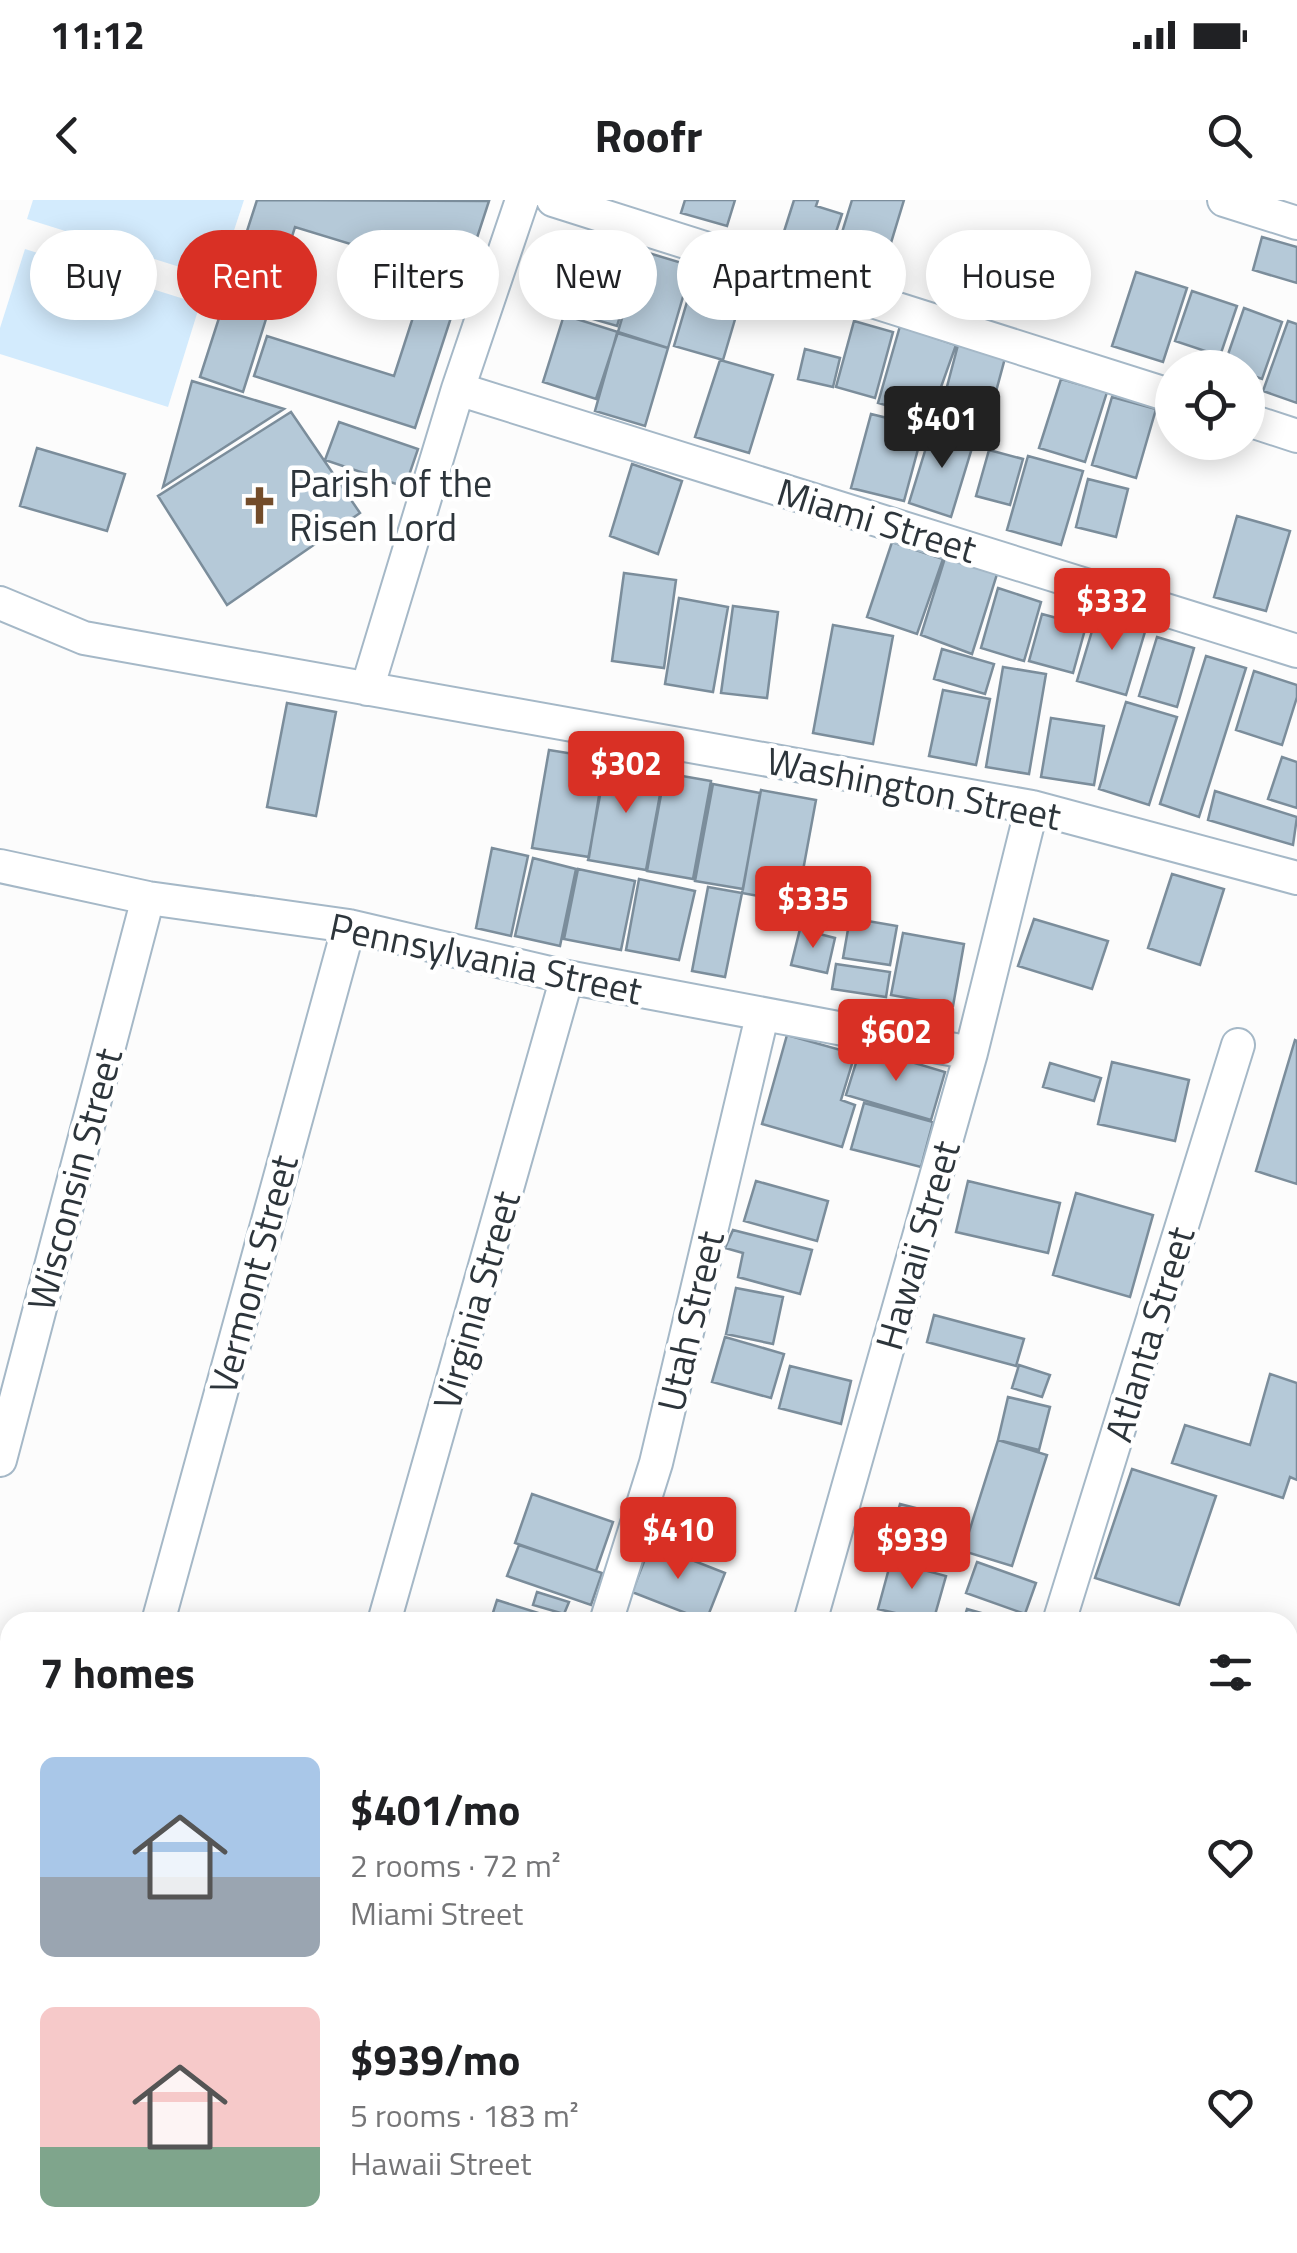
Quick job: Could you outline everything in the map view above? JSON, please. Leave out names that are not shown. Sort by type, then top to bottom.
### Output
[{"type":"street","points":[[366,689],[458,389],[522,200]]},
{"type":"street","points":[[552,200],[1155,391]]},
{"type":"street","points":[[1224,200],[1297,223]]},
{"type":"street","name":"Miami Street","points":[[458,389],[1297,651]]},
{"type":"street","points":[[1265,426],[1297,436]]},
{"type":"street","name":"Washington Street","points":[[2,612],[84,638],[1032,807],[1297,878]]},
{"type":"street","name":"Hawaii Street","points":[[813,1612],[971,1053],[1032,807]]},
{"type":"street","name":"Pennsylvania Street","points":[[0,866],[148,898],[348,926],[567,977],[971,1053]]},
{"type":"street","name":"Wisconsin Street","points":[[0,1460],[148,898]]},
{"type":"street","name":"Vermont Street","points":[[161,1612],[348,926]]},
{"type":"street","name":"Virginia Street","points":[[387,1612],[567,977]]},
{"type":"street","name":"Utah Street","points":[[609,1612],[656,1463],[762,1016]]},
{"type":"street","name":"Atlanta Street","points":[[1063,1612],[1238,1045]]},
{"type":"shaded area","points":[[33,200],[244,200],[234,230],[177,230],[177,266],[157,260],[157,230],[62,230],[27,219]]},
{"type":"shaded area","points":[[25,249],[30,251],[30,320],[157,320],[157,290],[177,297],[177,320],[195,320],[168,407],[0,354],[0,328]]},
{"type":"building","points":[[257,200],[489,201],[480,230],[337,230],[337,240],[317,234],[317,230],[295,227],[247,230]]},
{"type":"building","points":[[685,200],[735,200],[727,226],[681,213]]},
{"type":"building","points":[[794,200],[818,200],[816,206],[842,214],[837,230],[784,230]]},
{"type":"building","points":[[852,200],[904,200],[895,230],[843,230]]},
{"type":"building","points":[[1262,237],[1297,247],[1297,283],[1253,270]]},
{"type":"building","points":[[657,256],[677,262],[677,317],[668,348],[618,332],[622,320],[657,320]]},
{"type":"building","points":[[1136,272],[1187,288],[1167,350],[1155,350],[1155,359],[1112,346]]},
{"type":"building","points":[[1192,291],[1237,306],[1222,350],[1202,350],[1175,341]]},
{"type":"building","points":[[1244,308],[1282,322],[1265,370],[1265,350],[1230,350]]},
{"type":"building","points":[[218,320],[266,320],[243,392],[200,377]]},
{"type":"building","points":[[412,320],[450,320],[415,428],[254,376],[267,336],[394,376]]},
{"type":"building","points":[[562,320],[580,320],[618,332],[596,399],[543,382]]},
{"type":"building","points":[[596,320],[619,320],[617,326]]},
{"type":"building","points":[[682,320],[735,320],[723,360],[674,346]]},
{"type":"building","points":[[854,321],[893,332],[875,398],[836,387]]},
{"type":"building","points":[[1288,321],[1297,324],[1297,403],[1265,392]]},
{"type":"building","points":[[900,326],[956,345],[930,418],[878,403]]},
{"type":"building","points":[[617,333],[668,348],[645,426],[595,411]]},
{"type":"building","points":[[958,345],[1005,358],[987,425],[940,413]]},
{"type":"building","points":[[805,349],[840,358],[833,387],[798,379]]},
{"type":"building","points":[[720,360],[773,375],[749,453],[695,437]]},
{"type":"building","points":[[1061,379],[1107,392],[1085,462],[1039,448]]},
{"type":"building","points":[[192,381],[284,409],[163,487]]},
{"type":"building","points":[[1112,397],[1155,409],[1136,478],[1092,465]]},
{"type":"building","name":"Parish of the Risen Lord","points":[[291,412],[360,513],[227,605],[158,496]]},
{"type":"building","points":[[871,414],[924,427],[904,501],[851,488]]},
{"type":"building","points":[[339,422],[418,449],[405,487],[325,460]]},
{"type":"building","points":[[933,425],[975,438],[951,517],[909,503]]},
{"type":"building","points":[[37,448],[125,474],[107,531],[20,506]]},
{"type":"building","points":[[989,450],[1023,459],[1010,505],[976,496]]},
{"type":"building","points":[[1028,456],[1083,471],[1061,545],[1007,530]]},
{"type":"building","points":[[632,464],[682,481],[658,554],[610,536]]},
{"type":"building","points":[[1088,479],[1128,489],[1116,537],[1076,527]]},
{"type":"building","points":[[1237,516],[1290,531],[1266,611],[1214,597]]},
{"type":"building","points":[[892,542],[943,559],[917,634],[867,617]]},
{"type":"building","points":[[945,558],[997,574],[972,654],[921,635]]},
{"type":"building","points":[[624,573],[676,580],[664,668],[612,661]]},
{"type":"building","points":[[998,588],[1041,602],[1024,661],[981,648]]},
{"type":"building","points":[[679,598],[728,607],[713,692],[665,684]]},
{"type":"building","points":[[733,606],[778,612],[767,698],[721,693]]},
{"type":"building","points":[[1098,611],[1147,625],[1126,695],[1077,681]]},
{"type":"building","points":[[1042,614],[1086,626],[1073,673],[1029,661]]},
{"type":"building","points":[[833,625],[893,636],[873,744],[813,733]]},
{"type":"building","points":[[1157,637],[1194,648],[1177,707],[1139,696]]},
{"type":"building","points":[[942,649],[994,664],[985,694],[934,679]]},
{"type":"building","points":[[1206,656],[1246,668],[1199,817],[1160,804]]},
{"type":"building","points":[[1003,667],[1046,674],[1029,774],[986,767]]},
{"type":"building","points":[[1254,671],[1297,685],[1282,745],[1236,730]]},
{"type":"building","points":[[943,690],[990,699],[976,765],[929,756]]},
{"type":"building","points":[[1126,702],[1177,717],[1149,805],[1099,789]]},
{"type":"building","points":[[287,703],[336,712],[316,816],[267,807]]},
{"type":"building","points":[[1051,718],[1104,726],[1094,785],[1041,777]]},
{"type":"building","points":[[549,750],[605,759],[589,857],[532,848]]},
{"type":"building","points":[[1282,757],[1297,762],[1297,808],[1268,799]]},
{"type":"building","points":[[606,763],[664,773],[646,870],[588,860]]},
{"type":"building","points":[[665,773],[711,781],[693,879],[647,871]]},
{"type":"building","points":[[713,784],[760,793],[743,889],[695,881]]},
{"type":"building","points":[[761,790],[816,800],[797,903],[742,893]]},
{"type":"building","points":[[1215,791],[1297,817],[1293,845],[1208,820]]},
{"type":"building","points":[[492,848],[528,856],[511,936],[476,928]]},
{"type":"building","points":[[533,858],[576,869],[560,946],[515,936]]},
{"type":"building","points":[[578,869],[635,881],[621,950],[564,939]]},
{"type":"building","points":[[1172,874],[1224,889],[1200,965],[1148,948]]},
{"type":"building","points":[[639,879],[695,891],[679,960],[626,950]]},
{"type":"building","points":[[708,887],[742,893],[725,977],[692,971]]},
{"type":"building","points":[[850,918],[897,926],[890,965],[843,958]]},
{"type":"building","points":[[1034,919],[1108,941],[1092,989],[1018,966]]},
{"type":"building","points":[[800,929],[835,938],[827,973],[791,965]]},
{"type":"building","points":[[903,933],[964,944],[953,1006],[891,995]]},
{"type":"building","points":[[836,964],[890,972],[886,997],[832,989]]},
{"type":"building","points":[[787,1035],[855,1054],[841,1100],[855,1105],[842,1147],[762,1124]]},
{"type":"building","points":[[1297,1041],[1297,1184],[1256,1171]]},
{"type":"building","points":[[861,1047],[945,1072],[931,1120],[846,1095]]},
{"type":"building","points":[[1112,1062],[1189,1080],[1175,1141],[1098,1124]]},
{"type":"building","points":[[1050,1063],[1101,1078],[1094,1101],[1043,1087]]},
{"type":"building","points":[[864,1103],[933,1122],[921,1167],[851,1149]]},
{"type":"building","points":[[756,1181],[828,1201],[817,1241],[744,1221]]},
{"type":"building","points":[[968,1181],[1060,1203],[1048,1253],[956,1232]]},
{"type":"building","points":[[1076,1193],[1153,1215],[1130,1297],[1053,1275]]},
{"type":"building","points":[[733,1230],[812,1250],[800,1294],[738,1277],[743,1253],[725,1248]]},
{"type":"building","points":[[736,1288],[783,1297],[773,1344],[726,1334]]},
{"type":"building","points":[[934,1315],[1024,1339],[1016,1366],[927,1342]]},
{"type":"building","points":[[725,1337],[784,1354],[771,1398],[712,1382]]},
{"type":"building","points":[[1019,1365],[1050,1375],[1042,1397],[1012,1388]]},
{"type":"building","points":[[790,1366],[851,1381],[841,1424],[779,1408]]},
{"type":"building","points":[[1270,1374],[1297,1383],[1297,1480],[1290,1477],[1283,1498],[1172,1463],[1185,1425],[1250,1445]]},
{"type":"building","points":[[1008,1397],[1050,1407],[1039,1450],[998,1440]]},
{"type":"building","points":[[998,1440],[1047,1455],[1012,1566],[963,1551]]},
{"type":"building","points":[[1132,1469],[1216,1496],[1179,1605],[1095,1578]]},
{"type":"building","points":[[532,1494],[613,1522],[596,1571],[515,1543]]},
{"type":"building","points":[[900,1504],[966,1521],[955,1565],[888,1547]]},
{"type":"building","points":[[651,1544],[725,1573],[710,1612],[683,1612],[632,1592]]},
{"type":"building","points":[[519,1545],[602,1573],[591,1605],[507,1576]]},
{"type":"building","points":[[891,1561],[946,1576],[936,1612],[878,1609]]},
{"type":"building","points":[[977,1562],[1036,1583],[1026,1612],[966,1593]]},
{"type":"building","points":[[537,1592],[569,1602],[565,1612],[533,1605]]},
{"type":"building","points":[[497,1600],[535,1612],[493,1612]]},
{"type":"place","name":"Parish of the Risen Lord","points":[[259,505]]}]
